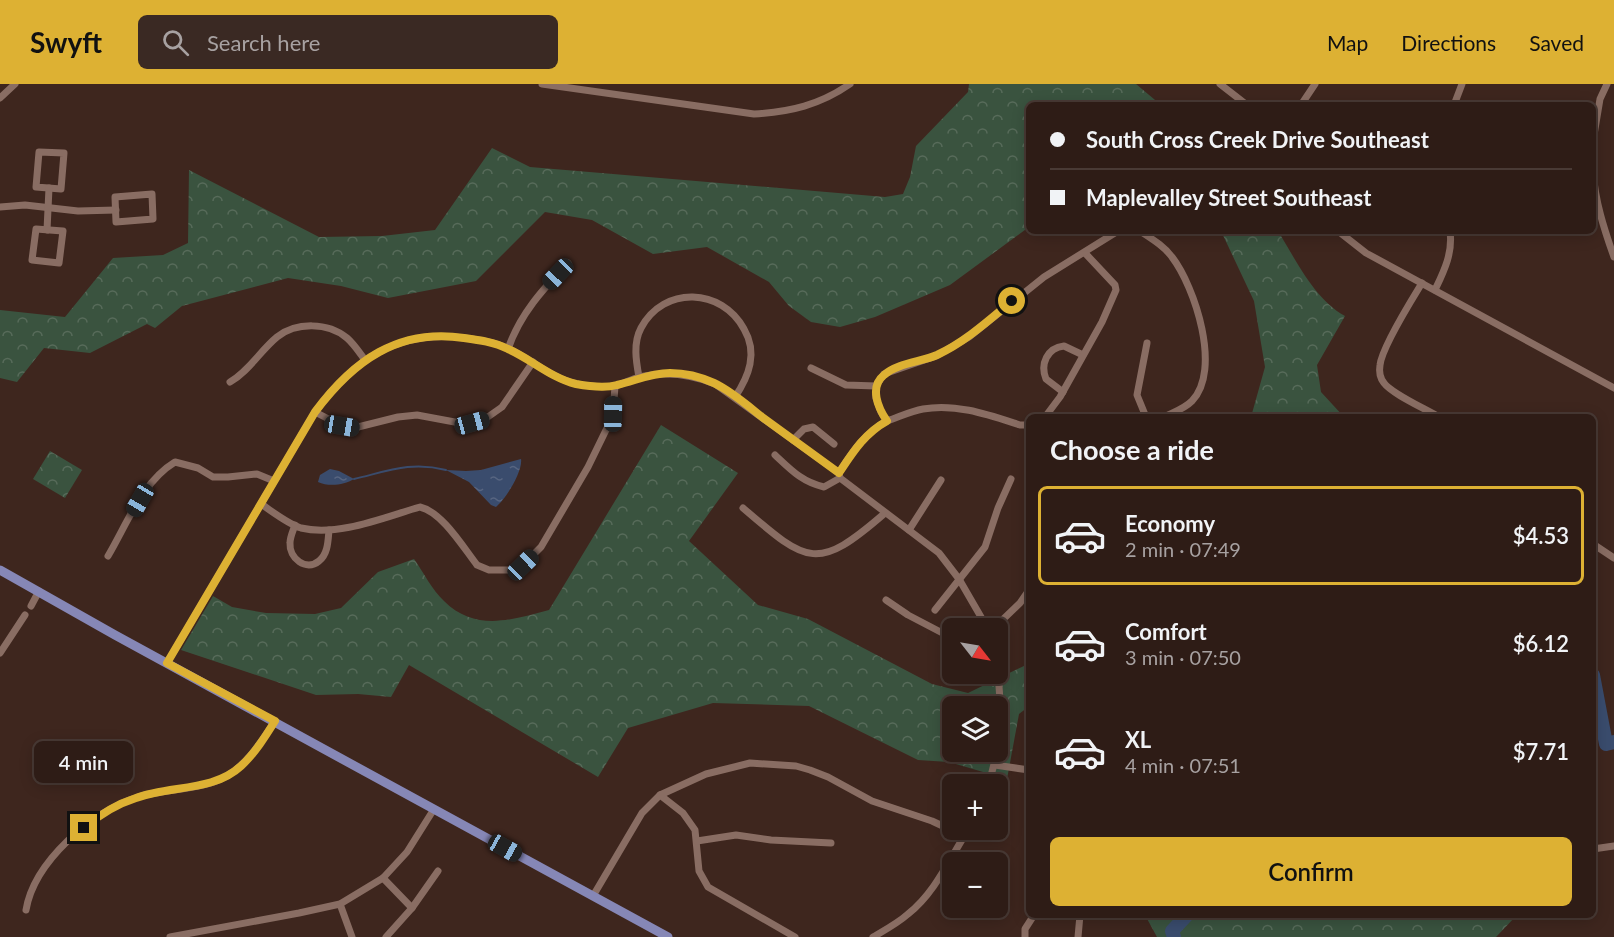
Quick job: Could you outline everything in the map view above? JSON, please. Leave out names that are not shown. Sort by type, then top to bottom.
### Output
[{"type":"main road","points":[[0,570],[668,937]]},
{"type":"street","points":[[0,98],[15,84]]},
{"type":"street","points":[[542,84],[754,114],[786,112],[816,104],[835,95],[850,84]]},
{"type":"street","points":[[1220,84],[1243,102]]},
{"type":"street","points":[[1302,102],[1315,84]]},
{"type":"street","points":[[1455,102],[1462,84]]},
{"type":"street","points":[[1596,123],[1600,99],[1607,84]]},
{"type":"street","points":[[39,152],[64,153],[61,189],[49,188],[36,187],[39,152]]},
{"type":"street","points":[[47,230],[49,188]]},
{"type":"street","points":[[152,194],[153,219],[117,222],[116,210],[115,197],[152,194]]},
{"type":"street","points":[[1596,198],[1614,257]]},
{"type":"street","points":[[0,207],[25,206],[78,211],[116,210]]},
{"type":"street","points":[[36,229],[47,230],[63,231],[59,263],[32,260],[36,229]]},
{"type":"street","points":[[887,421],[876,398],[876,386],[885,374],[936,356],[969,337],[1044,277],[1114,234]]},
{"type":"street","points":[[1144,234],[1161,245],[1173,258],[1185,278],[1195,302],[1204,335],[1204,364],[1200,386],[1194,399],[1185,407],[1170,414]]},
{"type":"street","points":[[1342,234],[1366,253],[1614,388]]},
{"type":"street","points":[[1435,290],[1448,263],[1452,240],[1451,234]]},
{"type":"street","points":[[1047,414],[1063,392],[1102,322],[1116,290],[1085,253]]},
{"type":"street","points":[[508,349],[516,328],[528,309],[568,264]]},
{"type":"street","points":[[1422,283],[1385,351],[1380,365],[1380,376],[1384,384],[1393,391],[1434,414]]},
{"type":"street","points":[[639,377],[635,359],[636,344],[641,328],[655,310],[676,298],[699,296],[717,301],[737,316],[748,335],[752,350],[749,371],[735,397]]},
{"type":"street","points":[[230,382],[243,373],[278,336],[302,326],[337,331],[353,343],[365,360]]},
{"type":"street","points":[[167,663],[315,412],[333,388],[365,360],[389,345],[416,338],[450,336],[485,340],[508,349],[550,373],[577,384],[615,386],[639,377],[670,373],[696,377],[715,384],[793,440],[939,553],[959,579],[981,618]]},
{"type":"street","points":[[1145,414],[1137,395],[1147,343]]},
{"type":"street","points":[[1063,392],[1046,379],[1042,366],[1052,350],[1064,346],[1083,355]]},
{"type":"street","points":[[315,412],[342,426],[354,428],[398,417],[417,415],[472,423],[485,419],[502,407],[533,362]]},
{"type":"street","points":[[811,368],[846,385],[876,386]]},
{"type":"street","points":[[261,504],[300,528],[329,530],[349,527],[420,507],[428,509],[440,517],[477,565],[483,569],[509,570],[523,565],[541,547],[588,466],[613,414],[615,386]]},
{"type":"street","points":[[775,455],[802,480],[824,487],[839,476],[855,447],[876,427],[923,409],[965,409],[1026,425]]},
{"type":"street","points":[[793,440],[804,429],[813,427],[834,444]]},
{"type":"street","points":[[108,556],[151,481],[175,462],[198,468],[213,477],[257,474],[274,481]]},
{"type":"street","points":[[935,610],[985,547],[1011,479]]},
{"type":"street","points":[[909,530],[941,480]]},
{"type":"street","points":[[743,508],[781,541],[798,551],[811,554],[837,550],[885,513]]},
{"type":"street","points":[[295,525],[290,544],[291,551],[302,564],[309,566],[318,562],[325,552],[329,530]]},
{"type":"street","points":[[1596,546],[1614,558]]},
{"type":"street","points":[[31,606],[39,591]]},
{"type":"street","points":[[1004,618],[1026,594]]},
{"type":"street","points":[[886,600],[908,615],[942,633]]},
{"type":"street","points":[[0,653],[25,615]]},
{"type":"street","points":[[26,910],[29,895],[42,872],[73,836],[94,819],[137,797],[203,784],[225,777],[241,766],[259,746],[275,721]]},
{"type":"street","points":[[993,774],[995,762]]},
{"type":"street","points":[[593,896],[642,813],[660,795],[706,774],[750,763],[796,766],[828,777],[872,801],[942,825]]},
{"type":"street","points":[[995,765],[1026,770]]},
{"type":"street","points":[[660,795],[690,821],[695,830],[699,872],[708,887],[795,937]]},
{"type":"street","points":[[170,937],[340,904],[383,878],[407,852],[434,809]]},
{"type":"street","points":[[697,841],[736,835],[771,840],[831,843]]},
{"type":"street","points":[[873,937],[908,915],[921,902],[962,840]]},
{"type":"street","points":[[1596,849],[1614,846]]},
{"type":"street","points":[[386,937],[412,908],[438,871]]},
{"type":"street","points":[[383,878],[412,908]]},
{"type":"street","points":[[340,904],[352,937]]},
{"type":"street","points":[[1025,937],[1025,929],[1032,918]]},
{"type":"street","points":[[1078,937],[1080,918]]},
{"type":"green space","points":[[969,84],[1136,84],[1157,102],[1026,102],[1026,229],[950,285],[875,317],[840,327],[811,322],[789,306],[769,282],[707,247],[653,254],[592,220],[545,212],[476,281],[388,298],[341,286],[288,278],[182,306],[155,328],[147,324],[90,353],[44,348],[17,382],[0,378],[0,310],[65,317],[113,258],[163,255],[188,243],[189,170],[319,237],[382,236],[435,230],[492,148],[530,167],[885,197],[903,194],[910,177],[916,146],[968,92]]},
{"type":"green space","points":[[1222,234],[1280,234],[1315,289],[1334,309],[1345,316],[1317,365],[1321,392],[1341,414],[1252,414],[1265,367],[1254,301]]},
{"type":"green space","points":[[661,425],[738,473],[689,541],[758,605],[808,619],[932,684],[968,693],[987,684],[1008,684],[1008,674],[1026,665],[1026,708],[1019,714],[1008,774],[990,774],[949,762],[1008,762],[1008,696],[942,696],[942,762],[918,760],[809,706],[713,703],[628,728],[598,777],[409,665],[391,697],[358,694],[316,695],[181,650],[213,596],[232,607],[266,613],[315,614],[341,608],[378,572],[414,559],[440,597],[456,611],[481,620],[508,620],[549,610]]},
{"type":"green space","points":[[50,451],[82,470],[65,498],[33,479]]},
{"type":"green space","points":[[1147,918],[1514,918],[1496,937],[1157,937]]},
{"type":"water","points":[[521,459],[513,484],[496,507],[491,505],[469,482],[446,470],[481,470]]},
{"type":"water","points":[[330,469],[354,479],[336,485],[318,482],[320,475]]},
{"type":"waterway","points":[[354,479],[410,467],[422,466],[446,470]]},
{"type":"waterway","points":[[1596,691],[1606,744],[1614,742]]},
{"type":"waterway","points":[[1174,937],[1172,931],[1184,918]]},
{"type":"route","points":[[84,828],[94,819],[137,797],[203,784],[225,777],[241,766],[259,746],[275,721],[167,663],[315,412],[333,388],[365,360],[389,345],[416,338],[450,336],[485,340],[508,349],[550,373],[577,384],[615,386],[639,377],[670,373],[696,377],[715,384],[735,397],[839,473],[855,447],[876,427],[887,421],[876,398],[876,386],[885,374],[936,356],[969,337],[1012,301]]}]
